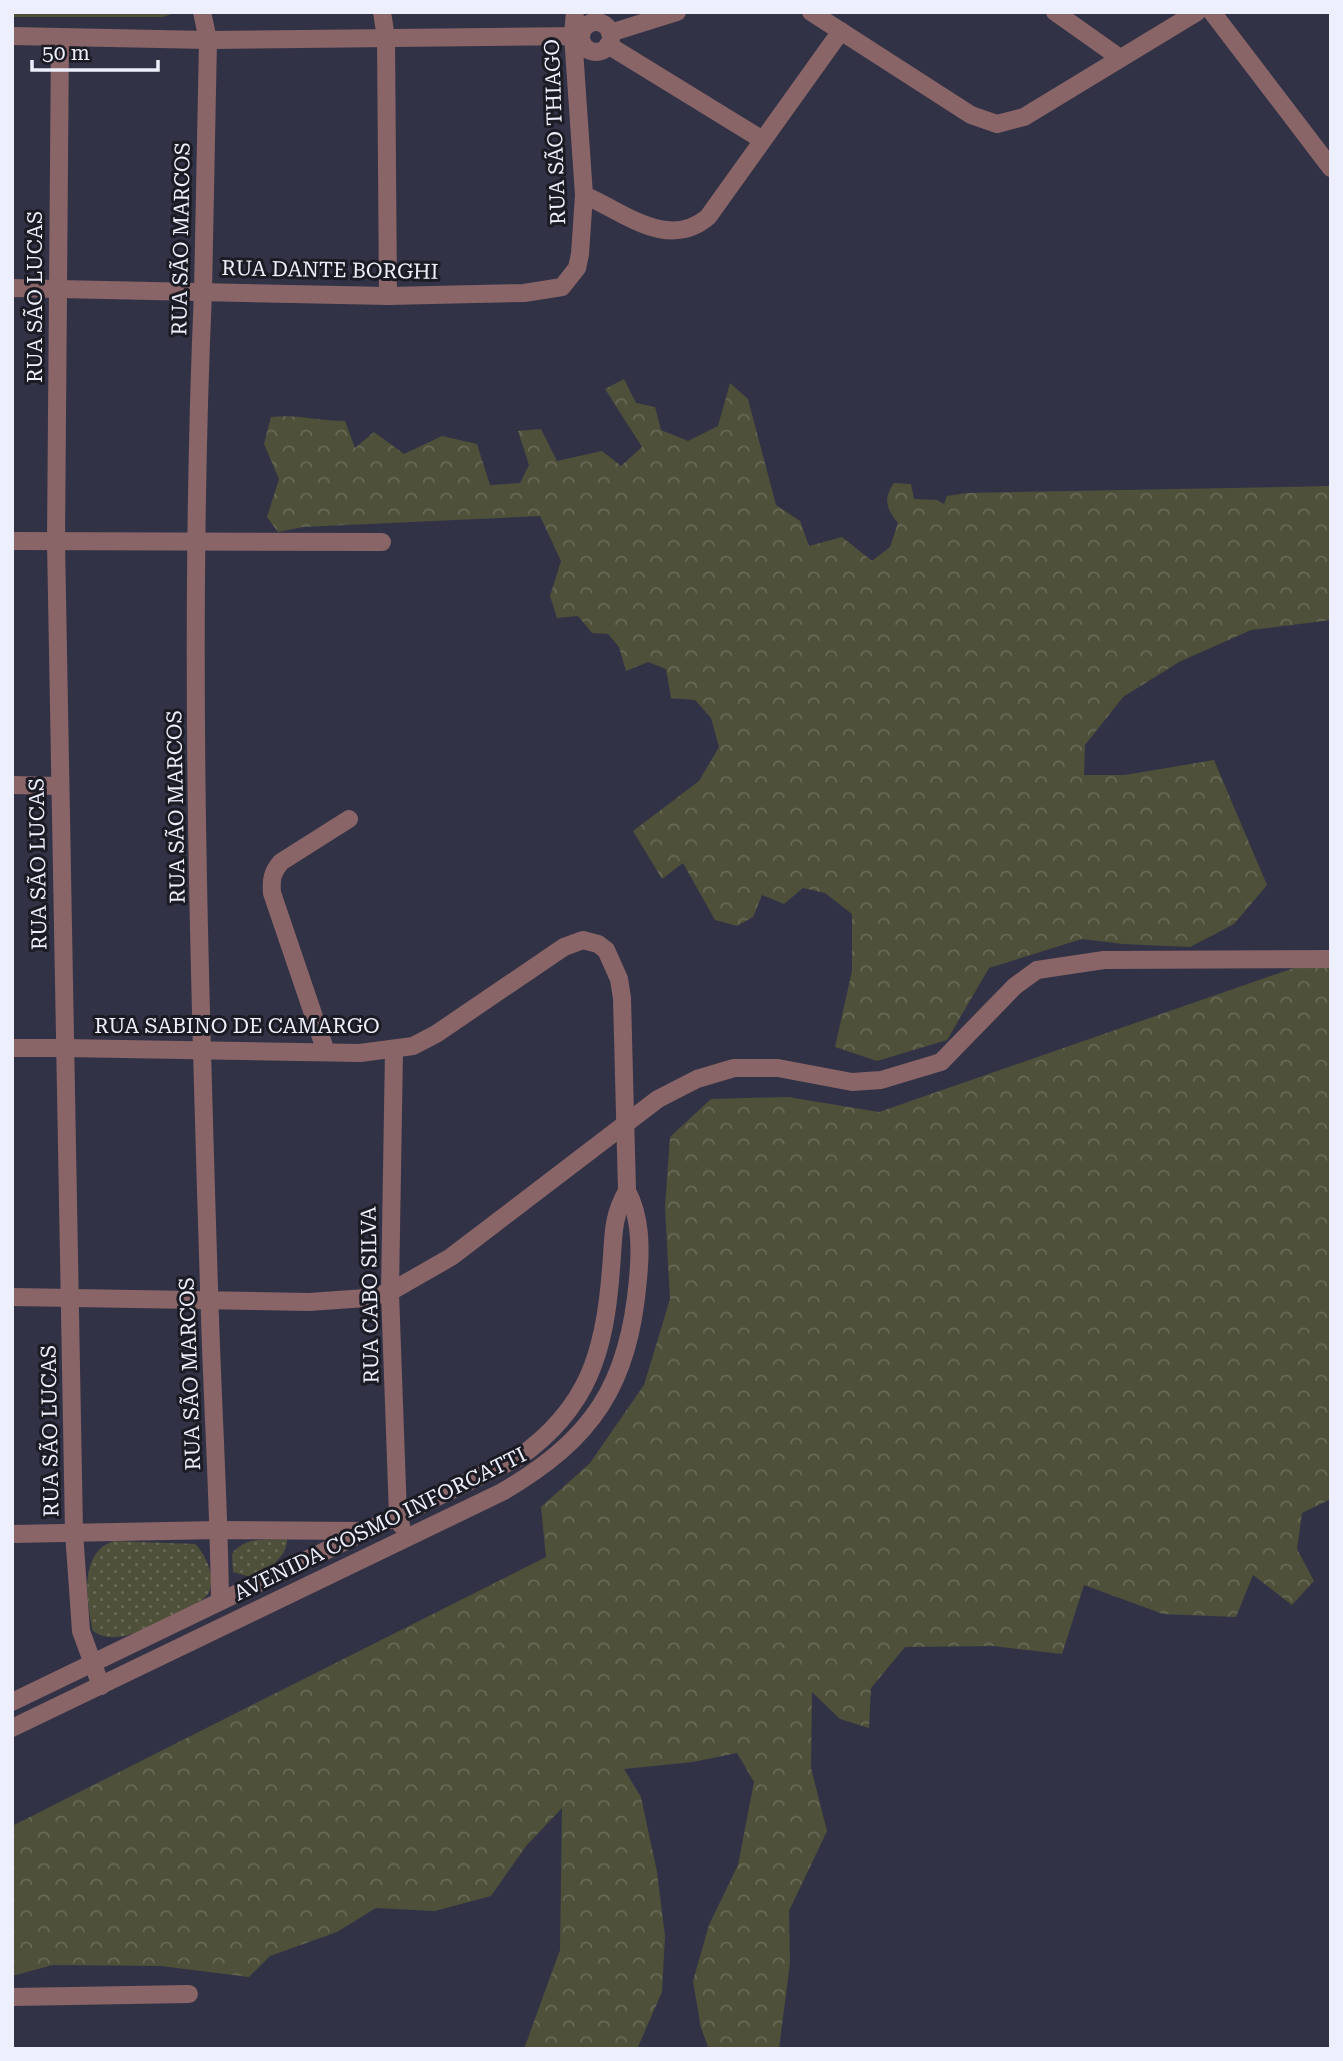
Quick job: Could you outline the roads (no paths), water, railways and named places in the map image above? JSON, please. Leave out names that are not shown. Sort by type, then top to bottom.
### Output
[{"type":"street","name":"RUA SÃO MARCOS","points":[[202,12],[208,40],[196,543],[209,1300],[220,1601]]},
{"type":"street","points":[[382,12],[386,38],[388,296]]},
{"type":"street","name":"RUA SÃO THIAGO","points":[[562,287],[577,268],[584,195],[575,12]]},
{"type":"street","points":[[12,36],[208,40],[577,35],[586,47],[598,52],[609,39],[677,12]]},
{"type":"street","points":[[811,12],[987,123],[1009,123],[1024,117],[1197,12]]},
{"type":"street","points":[[1055,12],[1120,58]]},
{"type":"street","points":[[1212,12],[1331,168]]},
{"type":"street","points":[[584,195],[659,229],[682,232],[696,228],[708,217],[761,139],[841,31]]},
{"type":"street","name":"RUA SÃO LUCAS","points":[[60,37],[56,542],[75,1532],[79,1620],[101,1686]]},
{"type":"street","points":[[609,39],[761,139]]},
{"type":"street","name":"RUA DANTE BORGHI","points":[[12,288],[388,296],[524,293],[562,287]]},
{"type":"street","points":[[12,541],[382,542]]},
{"type":"street","points":[[12,785],[60,786]]},
{"type":"street","points":[[326,1052],[272,893],[272,881],[274,871],[281,862],[349,819]]},
{"type":"street","name":"RUA SABINO DE CAMARGO","points":[[12,1048],[326,1052],[394,1050],[412,1046],[436,1034],[564,947],[583,940],[598,944],[612,960],[622,998],[623,1125]]},
{"type":"street","points":[[12,1297],[339,1301],[390,1292],[451,1257],[623,1125],[698,1079],[734,1068],[778,1068],[852,1082],[881,1080],[941,1062],[1015,986],[1037,970],[1104,960],[1331,959]]},
{"type":"street","name":"RUA CABO SILVA","points":[[394,1050],[390,1292],[398,1516],[405,1539]]},
{"type":"street","points":[[623,1125],[627,1191]]},
{"type":"street","name":"AVENIDA COSMO INFORCATTI","points":[[12,1702],[518,1458],[544,1440],[569,1411],[593,1373],[603,1341],[615,1213],[627,1191]]},
{"type":"street","name":"AVENIDA COSMO INFORCATTI","points":[[12,1728],[405,1539],[543,1468],[584,1430],[623,1364],[637,1298],[640,1265],[637,1209],[627,1191]]},
{"type":"street","points":[[12,1534],[219,1530],[366,1531]]},
{"type":"street","points":[[12,1997],[189,1994]]}]
